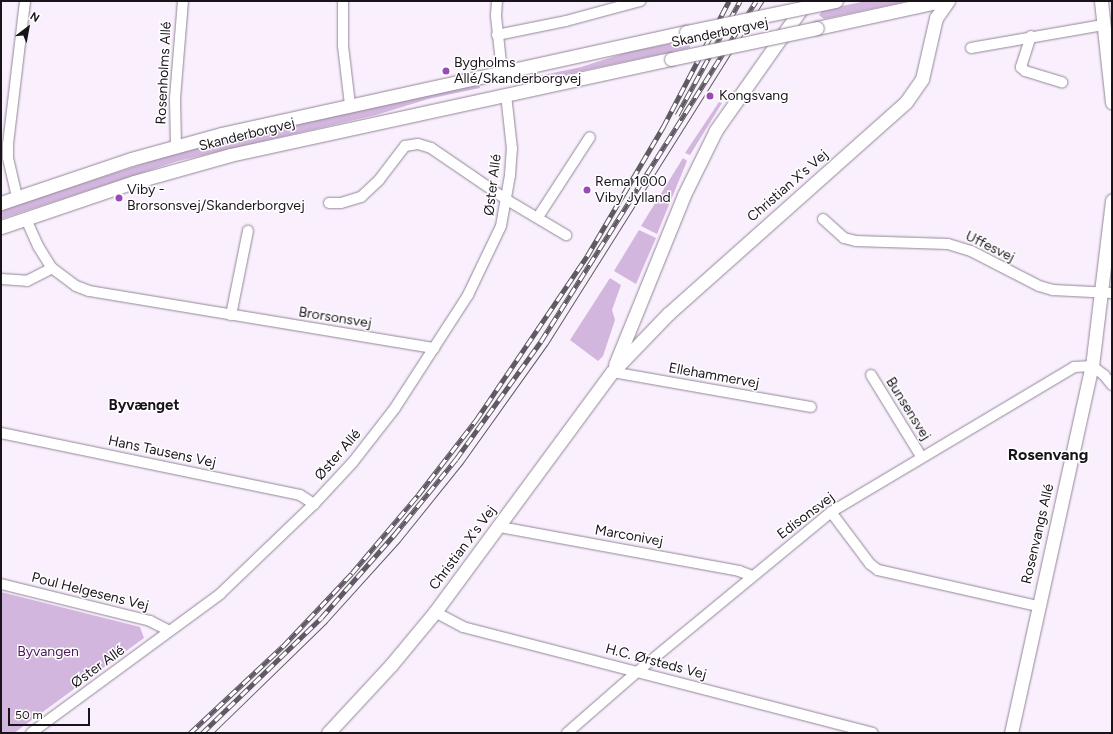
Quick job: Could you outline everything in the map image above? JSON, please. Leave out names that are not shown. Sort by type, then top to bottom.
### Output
[{"type":"street","points":[[17,197],[8,158],[8,144],[25,1]]},
{"type":"street","name":"Rosenholms Allé","points":[[176,146],[175,98],[183,1]]},
{"type":"street","points":[[344,1],[343,46],[350,105]]},
{"type":"street","points":[[497,1],[497,34],[506,95]]},
{"type":"street","points":[[497,34],[566,20],[640,1]]},
{"type":"street","name":"Christian X's Vej","points":[[612,372],[684,195],[716,130],[807,1]]},
{"type":"street","name":"Skanderborgvej","points":[[1,203],[176,146],[350,105],[686,32],[837,1]]},
{"type":"street","name":"Skanderborgvej","points":[[1,227],[134,182],[230,154],[942,1]]},
{"type":"street","name":"Christian X's Vej","points":[[328,733],[391,666],[435,612],[500,527],[612,372],[668,314],[906,102],[922,79],[936,18],[948,1]]},
{"type":"street","points":[[1101,1],[1112,102]]},
{"type":"street","points":[[971,48],[1031,36],[1103,25]]},
{"type":"street","points":[[1031,36],[1021,68],[1025,71],[1062,82]]},
{"type":"street","name":"Øster Allé","points":[[31,733],[220,594],[314,504],[353,462],[395,408],[468,295],[493,248],[502,226],[507,200],[512,149],[506,95]]},
{"type":"street","points":[[538,217],[590,137]]},
{"type":"street","points":[[329,203],[341,203],[361,197],[378,180],[405,146],[418,144],[431,148],[507,200],[566,235]]},
{"type":"street","name":"Rosenvangs Allé","points":[[1011,733],[1107,293],[1112,200]]},
{"type":"street","name":"Brorsonsvej","points":[[26,219],[38,246],[52,268],[76,286],[89,291],[434,348]]},
{"type":"street","name":"Uffesvej","points":[[823,219],[844,238],[856,241],[948,244],[971,251],[1039,286],[1053,290],[1107,293]]},
{"type":"street","points":[[231,315],[248,231]]},
{"type":"street","points":[[1,279],[27,281],[52,268]]},
{"type":"street","points":[[1092,366],[1104,375],[1112,385]]},
{"type":"street","name":"Edisonsvej","points":[[567,733],[637,672],[831,512],[1060,374],[1074,367],[1092,366]]},
{"type":"street","name":"Ellehammervej","points":[[612,372],[811,407]]},
{"type":"street","name":"Bunsensvej","points":[[871,375],[922,458]]},
{"type":"street","name":"Hans Tausens Vej","points":[[1,433],[300,495],[314,504]]},
{"type":"street","points":[[831,512],[870,564],[878,570],[1038,606]]},
{"type":"street","name":"Marconivej","points":[[500,527],[738,571],[752,576]]},
{"type":"street","name":"Poul Helgesens Vej","points":[[1,584],[150,621],[170,631]]},
{"type":"street","name":"H.C. Ørsteds Vej","points":[[435,612],[463,627],[872,733]]},
{"type":"green space","points":[[866,1],[909,1],[824,19],[819,15],[823,10]]},
{"type":"green space","points":[[688,40],[690,48],[529,82],[529,78],[581,67],[628,52]]},
{"type":"green space","points":[[479,83],[480,88],[428,99],[376,115],[178,161],[1,219],[1,210],[176,153],[225,140]]},
{"type":"green space","points":[[719,102],[722,103],[690,155],[685,153]]},
{"type":"green space","points":[[683,158],[687,161],[657,234],[641,226]]},
{"type":"green space","points":[[639,230],[656,238],[636,284],[614,271]]},
{"type":"green space","points":[[610,278],[621,285],[612,310],[615,320],[603,356],[598,361],[570,340]]},
{"type":"green space","name":"Byvangen","points":[[1,592],[140,627],[144,638],[14,733],[1,733]]},
{"type":"tram line","points":[[213,733],[326,623],[400,541],[462,464],[547,345],[764,1]]},
{"type":"railway","points":[[190,733],[283,646],[352,573],[418,495],[476,420],[587,256],[663,127],[729,1]]},
{"type":"railway","points":[[677,115],[740,1]]},
{"type":"railway","points":[[202,733],[321,618],[394,535],[456,459],[541,341],[756,1]]},
{"type":"place","name":"Bygholms Allé/Skanderborgvej","points":[[446,71]]},
{"type":"place","name":"Kongsvang","points":[[710,96]]},
{"type":"place","name":"Rema 1000 Viby Jylland","points":[[587,190]]},
{"type":"place","name":"Viby - Brorsonsvej/Skanderborgvej","points":[[119,198]]},
{"type":"district","name":"Byvænget","points":[[144,406]]},
{"type":"district","name":"Rosenvang","points":[[1048,455]]}]
